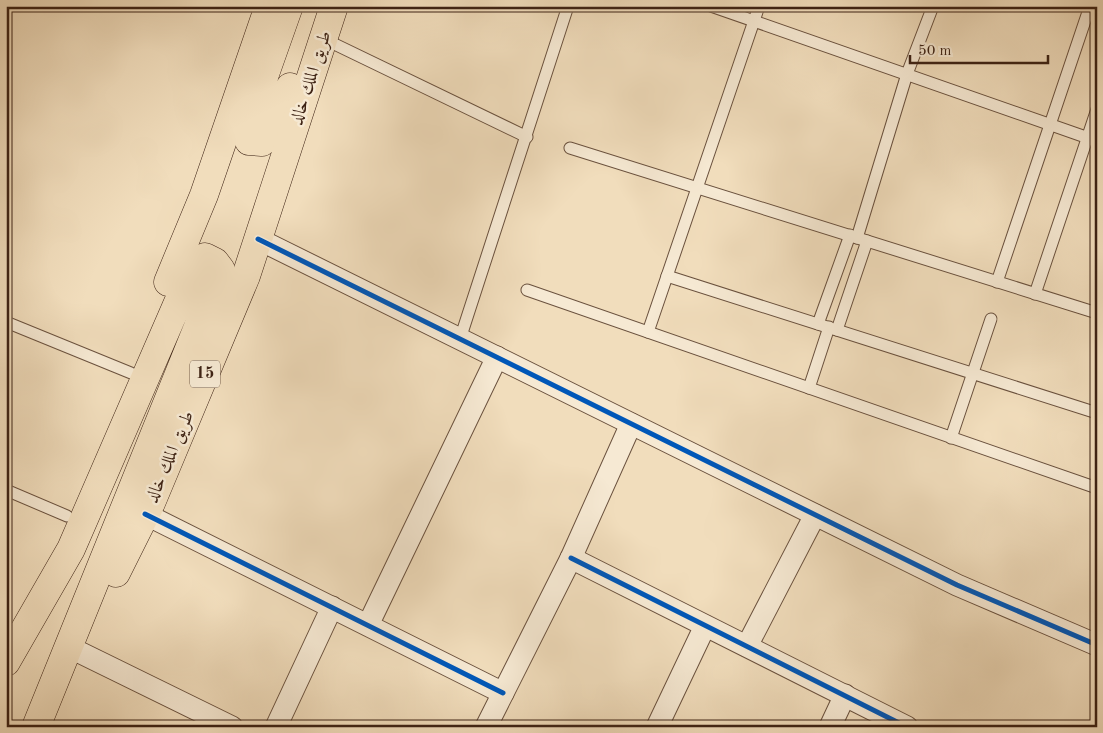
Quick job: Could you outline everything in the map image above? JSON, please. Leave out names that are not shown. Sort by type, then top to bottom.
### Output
[{"type":"highway","points":[[6,645],[106,434],[131,374],[204,195],[268,6]]},
{"type":"highway","points":[[289,6],[248,122],[249,142],[262,142],[273,130],[322,6]]},
{"type":"highway","name":"طريق الملك خالد","points":[[37,727],[145,514],[246,276],[334,6]]},
{"type":"highway","points":[[6,662],[71,549],[196,261],[205,257],[215,262],[221,270],[37,727]]},
{"type":"street","points":[[258,239],[958,585],[1097,645]]},
{"type":"street","points":[[368,625],[498,357]]},
{"type":"street","points":[[486,727],[571,558],[631,424]]},
{"type":"street","points":[[145,514],[503,693]]},
{"type":"street","points":[[747,646],[815,515]]},
{"type":"street","points":[[571,558],[907,727]]},
{"type":"street","points":[[276,727],[332,607]]},
{"type":"street","points":[[657,727],[705,626]]},
{"type":"street","points":[[77,651],[232,727]]},
{"type":"street","points":[[830,727],[845,696]]},
{"type":"lane","points":[[460,339],[568,6]]},
{"type":"lane","points":[[711,6],[1092,139]]},
{"type":"lane","points":[[648,332],[759,6]]},
{"type":"lane","points":[[828,327],[857,270],[858,238],[907,74],[933,6]]},
{"type":"lane","points":[[997,282],[1090,6]]},
{"type":"lane","points":[[324,39],[526,137]]},
{"type":"lane","points":[[1035,294],[1092,139],[1097,109]]},
{"type":"lane","points":[[570,148],[1097,313]]},
{"type":"lane","points":[[809,388],[828,327],[840,264],[858,238]]},
{"type":"lane","points":[[840,264],[857,270]]},
{"type":"lane","points":[[667,276],[1097,413]]},
{"type":"lane","points":[[527,290],[1097,488]]},
{"type":"lane","points":[[951,438],[991,319]]},
{"type":"lane","points":[[6,322],[131,374]]},
{"type":"lane","points":[[6,490],[67,516]]},
{"type":"cycle path","points":[[258,239],[957,585],[1097,645]]},
{"type":"cycle path","points":[[145,514],[503,693]]},
{"type":"cycle path","points":[[571,558],[907,727]]}]
